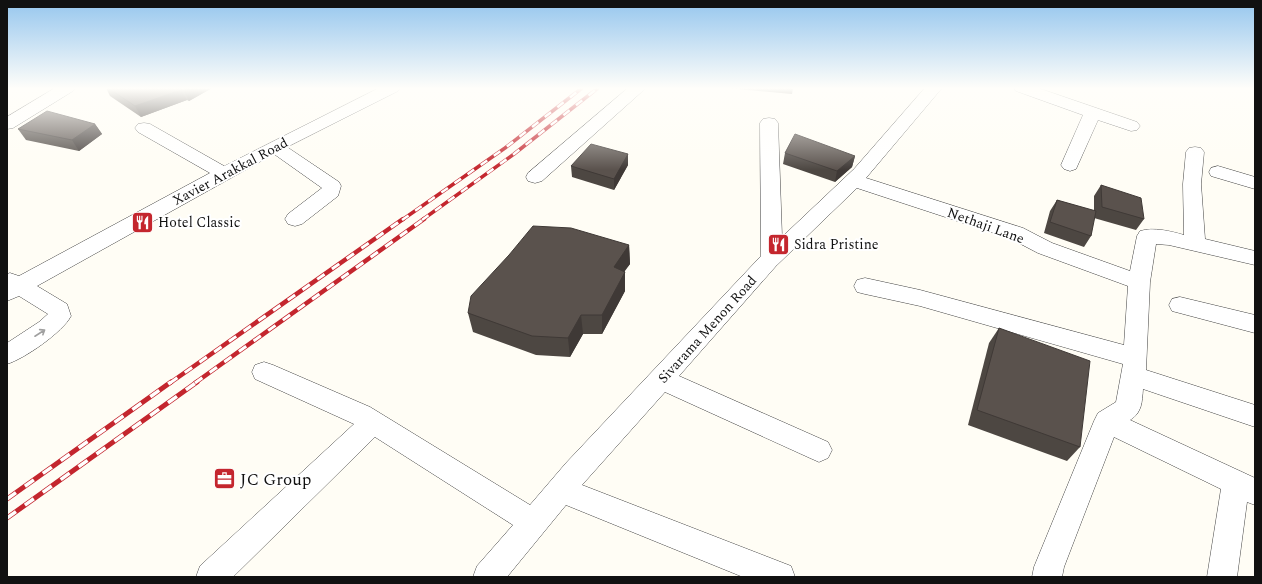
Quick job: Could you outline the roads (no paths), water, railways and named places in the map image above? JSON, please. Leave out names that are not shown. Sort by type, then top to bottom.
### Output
[{"type":"street","points":[[7,124],[22,115]]},
{"type":"street","name":"Xavier Arakkal Road","points":[[11,286],[224,173],[338,115]]},
{"type":"street","points":[[536,177],[607,115]]},
{"type":"street","name":"Sivarama Menon Road","points":[[488,577],[561,490],[661,379],[772,258],[861,173],[911,115]]},
{"type":"street","points":[[1070,165],[1091,115]]},
{"type":"street","points":[[1096,115],[1131,126]]},
{"type":"street","points":[[769,123],[772,258]]},
{"type":"street","points":[[144,128],[224,173]]},
{"type":"street","points":[[275,147],[332,186],[331,192],[296,218]]},
{"type":"street","points":[[1195,152],[1192,184],[1195,244]]},
{"type":"street","points":[[1218,172],[1255,183]]},
{"type":"street","name":"Nethaji Lane","points":[[853,180],[1016,233],[1045,248],[1139,282]]},
{"type":"street","points":[[1047,577],[1049,567],[1107,421],[1128,408],[1134,367],[1139,282],[1147,236],[1169,238],[1255,258]]},
{"type":"street","points":[[7,354],[47,328],[60,316],[59,310],[11,286]]},
{"type":"street","points":[[865,286],[920,298],[1134,367],[1255,416]]},
{"type":"street","points":[[1180,305],[1255,324]]},
{"type":"street","points":[[264,372],[361,415],[534,523]]},
{"type":"street","points":[[661,379],[819,450]]},
{"type":"street","points":[[1107,421],[1246,487],[1222,577]]},
{"type":"street","points":[[212,577],[373,422]]},
{"type":"street","points":[[561,490],[780,577]]},
{"type":"railway","points":[[402,220],[505,148],[547,115]]},
{"type":"railway","points":[[422,220],[514,154],[563,115]]},
{"type":"railway","points":[[170,383],[403,219]]},
{"type":"railway","points":[[195,383],[424,219]]},
{"type":"railway","points":[[7,499],[171,382]]},
{"type":"railway","points":[[7,518],[197,382]]},
{"type":"place","name":"Hotel Classic","points":[[143,222]]},
{"type":"place","name":"Sidra Pristine","points":[[779,244]]},
{"type":"place","name":"JC Group","points":[[225,479]]}]
